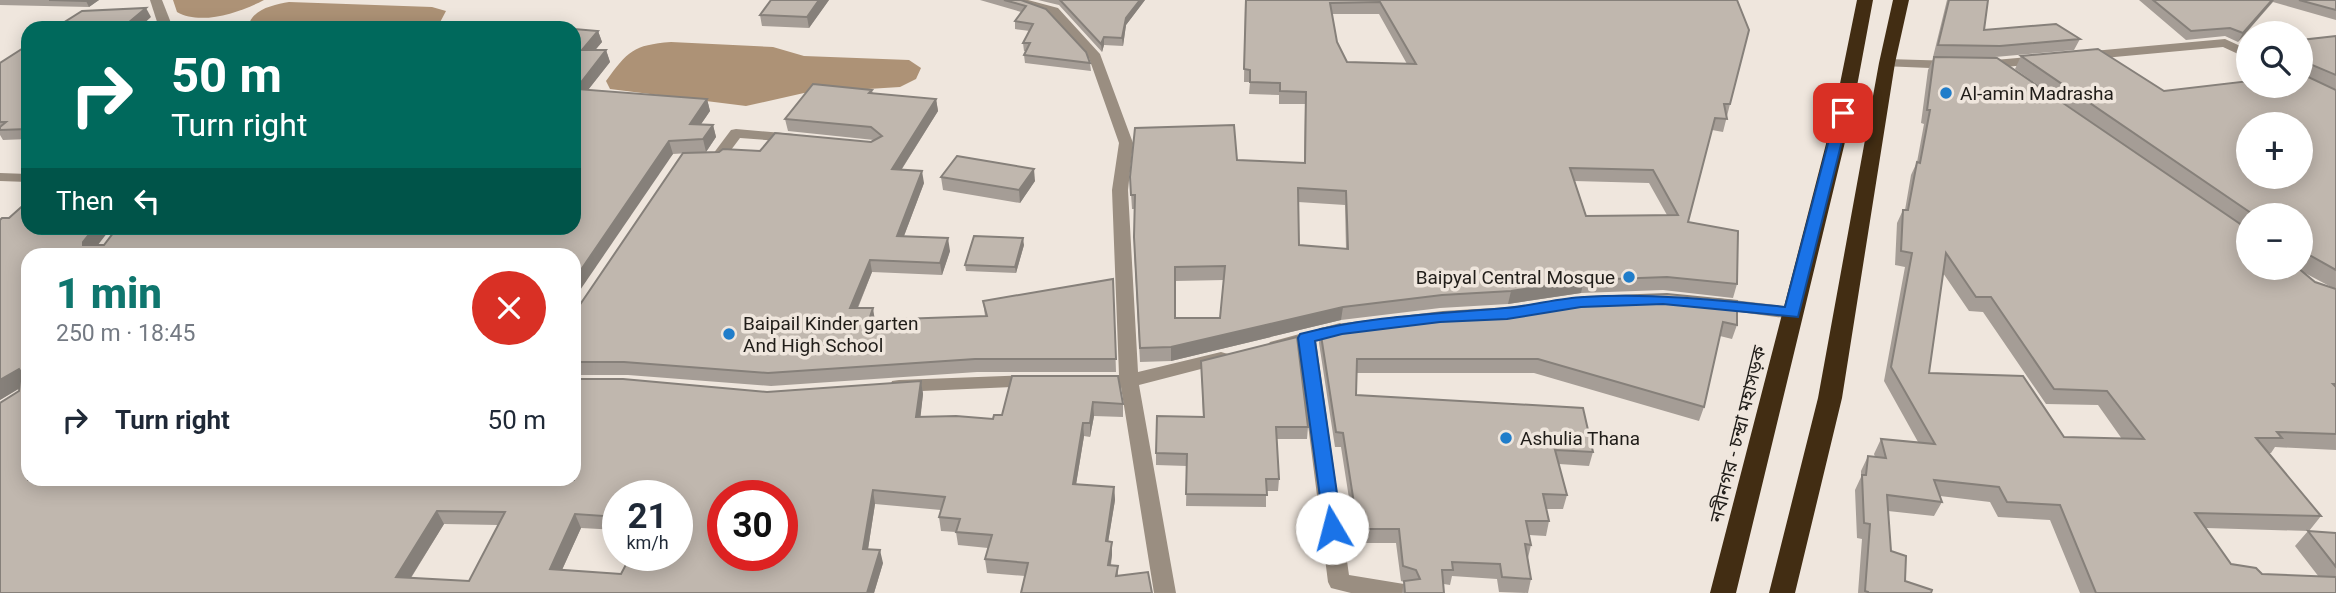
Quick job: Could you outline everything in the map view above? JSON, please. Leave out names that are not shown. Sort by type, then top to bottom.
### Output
[{"type":"highway","name":"নবীনগর - চন্দ্রা মহাসড়ক","points":[[1723,593],[1843,113],[1865,0]]},
{"type":"highway","points":[[1782,593],[1829,398],[1887,63],[1901,0]]},
{"type":"street","points":[[156,0],[164,21]]},
{"type":"street","points":[[1014,0],[1053,11],[1095,57],[1126,143],[1120,190],[1129,381],[1165,593]]},
{"type":"street","points":[[1887,63],[1982,65],[2225,43],[2236,48]]},
{"type":"street","points":[[1982,65],[2017,79]]},
{"type":"street","points":[[692,159],[717,159],[736,133],[805,139]]},
{"type":"street","points":[[1700,303],[1792,313]]},
{"type":"street","points":[[1258,350],[1354,327]]},
{"type":"street","points":[[1306,338],[1339,582],[1404,593]]},
{"type":"street","points":[[1073,381],[1129,381],[1233,355]]},
{"type":"street","points":[[881,387],[977,381],[1045,381]]},
{"type":"lane","points":[[0,177],[21,178]]},
{"type":"shaded area","points":[[173,0],[264,0],[233,13],[197,18],[177,12]]},
{"type":"shaded area","points":[[289,2],[432,7],[446,11],[441,21],[250,21],[258,12]]},
{"type":"shaded area","points":[[671,42],[773,47],[804,56],[909,60],[921,68],[916,79],[900,87],[804,93],[746,106],[610,89],[606,81],[632,51],[648,45]]},
{"type":"building","points":[[771,0],[819,0],[807,17],[760,15]]},
{"type":"building","points":[[1004,0],[1021,0],[1046,9],[1086,52],[1090,63],[1024,55],[1030,43],[1023,43],[1033,24],[1015,21],[1026,6]]},
{"type":"building","points":[[1060,0],[1140,0],[1126,18],[1122,38],[1104,37],[1101,44]]},
{"type":"building","points":[[1246,0],[1737,0],[1749,30],[1730,104],[1724,104],[1727,119],[1715,118],[1688,222],[1738,231],[1737,284],[1667,277],[1584,280],[1511,291],[1442,295],[1343,307],[1171,347],[1140,348],[1134,237],[1135,195],[1131,195],[1130,177],[1135,128],[1234,125],[1237,160],[1305,163],[1306,92],[1280,91],[1280,83],[1250,82],[1250,70],[1244,69]],"holes":[[[1380,2],[1416,64],[1347,62],[1337,42],[1330,3]],[[1570,168],[1653,170],[1678,215],[1586,216]],[[1298,188],[1346,191],[1348,249],[1299,245]],[[1225,266],[1220,318],[1175,318],[1175,267]]]},
{"type":"building","points":[[1949,0],[1988,0],[1984,30],[2056,24],[2080,39],[2000,46],[1938,45]]},
{"type":"building","points":[[2153,0],[2272,0],[2254,21],[2236,21],[2236,30],[2230,28],[2191,31]]},
{"type":"building","points":[[2299,0],[2336,0],[2336,10]]},
{"type":"building","points":[[146,8],[130,21],[66,21],[82,11]]},
{"type":"building","points":[[581,30],[598,31],[582,50],[606,50],[581,82]]},
{"type":"building","points":[[2336,36],[2336,75],[2313,65],[2313,39]]},
{"type":"building","points":[[2098,49],[2164,91],[2236,83],[2236,98],[2313,98],[2313,79],[2336,90],[2336,270],[2313,257],[2313,203],[2236,203],[2021,56]]},
{"type":"building","points":[[21,50],[21,129],[0,130],[6,122],[0,122],[0,63]]},
{"type":"building","points":[[1934,57],[1997,58],[2236,221],[2236,280],[2313,280],[2336,289],[2336,384],[2333,384],[2336,387],[2336,434],[2277,432],[2282,438],[2256,438],[2321,516],[2195,513],[2231,564],[2256,568],[2262,574],[2336,577],[2336,593],[2096,593],[2060,505],[2007,502],[1999,487],[1934,480],[1942,502],[1887,495],[1891,551],[1906,556],[1905,581],[1932,590],[1931,593],[1865,591],[1870,524],[1864,523],[1862,475],[1866,475],[1868,456],[1886,458],[1881,439],[1935,444],[1891,367],[1912,253],[1901,251],[1903,210],[1908,210],[1930,110],[1927,110]],"holes":[[[1946,253],[1976,297],[1991,297],[2054,389],[2107,391],[2144,439],[2064,437],[2023,376],[1929,373]]]},
{"type":"building","points":[[813,84],[872,90],[869,93],[936,99],[892,169],[922,171],[897,236],[948,238],[940,263],[870,260],[850,308],[873,308],[869,320],[987,316],[983,301],[1113,279],[1116,359],[975,359],[768,373],[624,362],[581,362],[581,303],[683,153],[719,152],[723,149],[760,151],[775,133],[871,142],[882,136],[871,127],[785,119]]},
{"type":"building","points":[[581,89],[707,99],[690,124],[713,125],[703,139],[669,141],[581,270],[581,248],[21,248],[21,372],[19,369],[0,380],[0,220],[9,218],[21,207],[21,235],[88,235],[83,245],[104,245],[112,235],[581,235]]},
{"type":"building","points":[[957,156],[1034,169],[1019,190],[941,177]]},
{"type":"building","points":[[974,236],[1023,238],[1015,267],[965,265]]},
{"type":"building","points":[[1667,294],[1737,301],[1737,325],[1723,322],[1704,407],[1538,359],[1357,359],[1356,395],[1583,408],[1593,452],[1555,450],[1567,495],[1543,494],[1549,521],[1526,521],[1531,545],[1525,544],[1531,579],[1502,577],[1500,564],[1452,562],[1453,570],[1442,570],[1444,593],[1405,593],[1404,581],[1420,579],[1416,570],[1403,566],[1399,529],[1358,529],[1343,433],[1336,432],[1320,329],[1443,312],[1511,308],[1585,297]]},
{"type":"building","points":[[1297,337],[1308,427],[1276,427],[1279,479],[1266,479],[1267,495],[1186,494],[1187,454],[1156,453],[1157,416],[1204,417],[1201,361]]},
{"type":"building","points":[[21,372],[21,486],[581,486],[581,379],[623,379],[767,392],[921,381],[916,417],[993,419],[994,415],[1002,415],[1012,376],[1118,376],[1123,404],[1093,402],[1090,423],[1083,423],[1073,484],[1114,487],[1106,541],[1112,542],[1108,565],[1118,566],[1116,576],[1148,572],[1152,593],[1021,593],[1028,563],[985,559],[992,535],[956,532],[960,519],[939,517],[945,497],[873,490],[863,549],[880,550],[867,593],[0,593],[0,403],[19,391]],"holes":[[[437,511],[505,512],[469,581],[396,577]]]},
{"type":"building","points":[[2308,531],[2336,533],[2336,567]]},
{"type":"place","name":"Al-amin Madrasha","points":[[1946,93]]},
{"type":"place","name":"Baipyal Central Mosque","points":[[1629,277]]},
{"type":"place","name":"Baipail Kinder garten And High School","points":[[729,334]]},
{"type":"place","name":"Ashulia Thana","points":[[1506,438]]},
{"type":"route","points":[[1332,528],[1306,338],[1342,329],[1440,317],[1507,313],[1581,302],[1663,299],[1792,313],[1843,113]]}]
